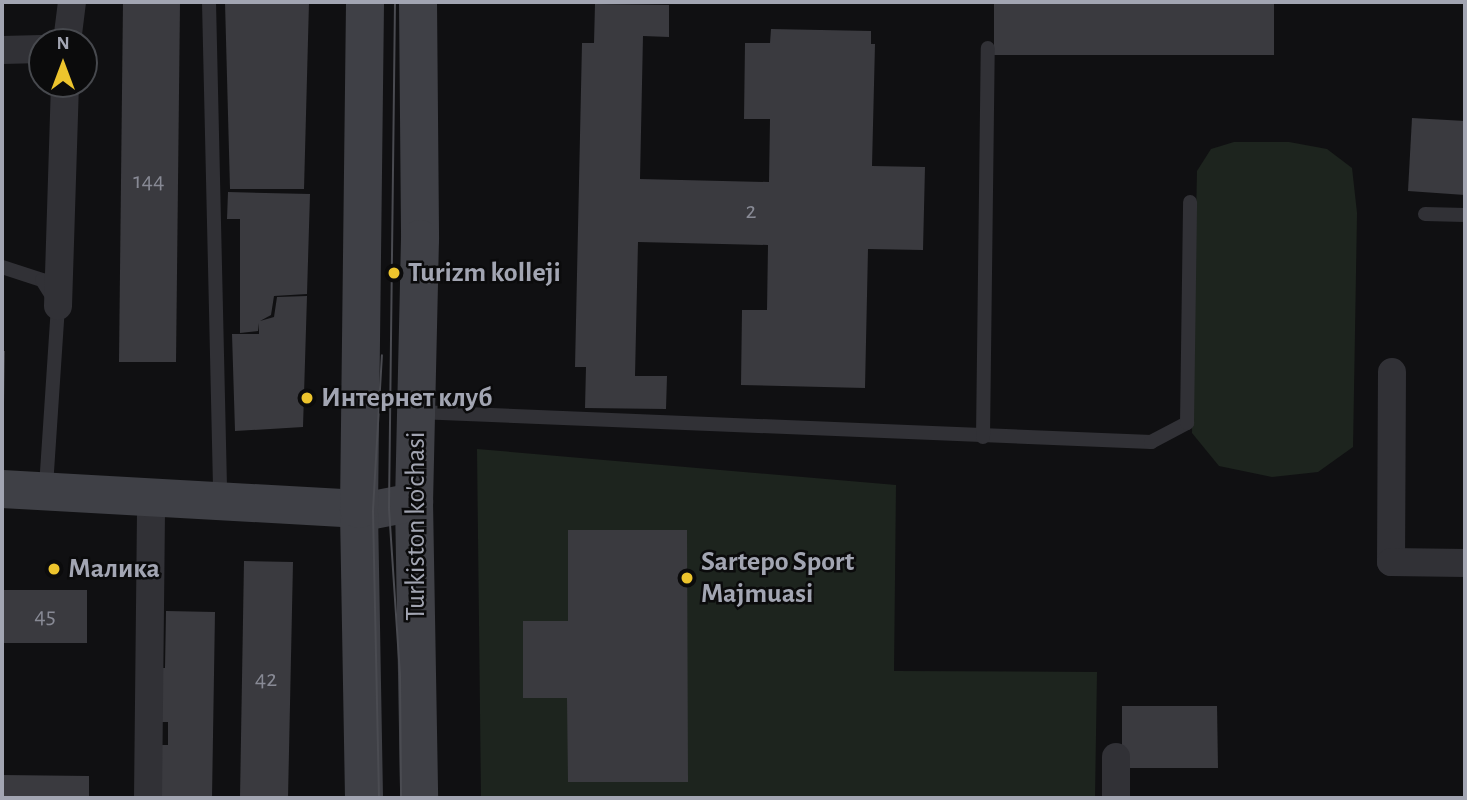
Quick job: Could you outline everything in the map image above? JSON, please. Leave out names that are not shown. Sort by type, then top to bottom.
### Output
[{"type":"main road","name":"Turkiston ko'chasi","points":[[364,798],[359,509],[365,2]]},
{"type":"main road","name":"Turkiston ko'chasi","points":[[418,2],[414,502],[419,798]]},
{"type":"main road","points":[[2,489],[46,489],[359,509],[389,509],[414,502]]},
{"type":"street","points":[[68,28],[72,2]]},
{"type":"street","points":[[2,50],[28,49]]},
{"type":"street","points":[[58,306],[65,98]]},
{"type":"street","points":[[1392,372],[1391,562],[1465,563]]},
{"type":"street","points":[[148,798],[151,496]]},
{"type":"street","points":[[1115,757],[1116,798]]},
{"type":"lane","points":[[209,2],[220,500]]},
{"type":"lane","points":[[983,437],[988,48]]},
{"type":"lane","points":[[416,412],[1152,442],[1187,423],[1190,202]]},
{"type":"lane","points":[[1425,214],[1465,215]]},
{"type":"lane","points":[[2,267],[42,280],[58,306],[46,489]]},
{"type":"shaded area","points":[[1234,142],[1289,142],[1327,149],[1352,168],[1357,213],[1353,447],[1318,472],[1272,477],[1219,466],[1192,433],[1197,171],[1211,149]]},
{"type":"shaded area","name":"Sartepo Sport Majmuasi","points":[[477,449],[896,485],[894,671],[1097,672],[1095,798],[481,798]]},
{"type":"building","points":[[123,2],[180,2],[176,362],[119,362]]},
{"type":"building","points":[[225,2],[309,2],[304,189],[230,189]]},
{"type":"building","points":[[994,2],[1274,2],[1274,55],[994,55]]},
{"type":"building","points":[[595,4],[669,5],[669,37],[643,36],[640,179],[769,182],[770,119],[744,119],[745,43],[770,43],[771,29],[871,31],[871,44],[875,44],[872,166],[925,167],[923,250],[868,249],[865,388],[741,385],[742,310],[767,310],[768,245],[638,242],[635,376],[667,376],[666,409],[585,408],[586,367],[575,367],[582,43],[594,43]]},
{"type":"building","points":[[1412,118],[1465,121],[1465,195],[1408,191]]},
{"type":"building","points":[[228,192],[310,194],[307,294],[274,296],[271,315],[260,321],[274,317],[277,297],[307,296],[303,427],[235,431],[232,334],[259,334],[259,323],[258,331],[240,333],[240,219],[227,219]]},
{"type":"building","points":[[2,351],[5,351],[4,403],[2,403]]},
{"type":"building","points":[[568,530],[687,530],[688,782],[568,782],[567,698],[523,698],[523,621],[568,621]]},
{"type":"building","points":[[244,561],[293,562],[288,798],[240,798]]},
{"type":"building","points":[[2,590],[87,590],[87,643],[2,643]]},
{"type":"building","points":[[166,611],[215,612],[212,798],[157,798],[158,745],[168,745],[168,722],[157,722],[158,668],[165,668]]},
{"type":"building","points":[[1122,706],[1217,706],[1218,768],[1122,768]]},
{"type":"building","points":[[2,775],[89,776],[89,798],[2,798]]},
{"type":"tram line","points":[[395,2],[389,509],[400,676],[401,798]]},
{"type":"tram line","points":[[379,798],[373,510],[382,355]]},
{"type":"place","name":"Turizm kolleji","points":[[394,273]]},
{"type":"place","name":"Интернет клуб","points":[[307,398]]},
{"type":"place","name":"Малика","points":[[54,569]]},
{"type":"place","name":"Sartepo Sport Majmuasi","points":[[687,578]]}]
